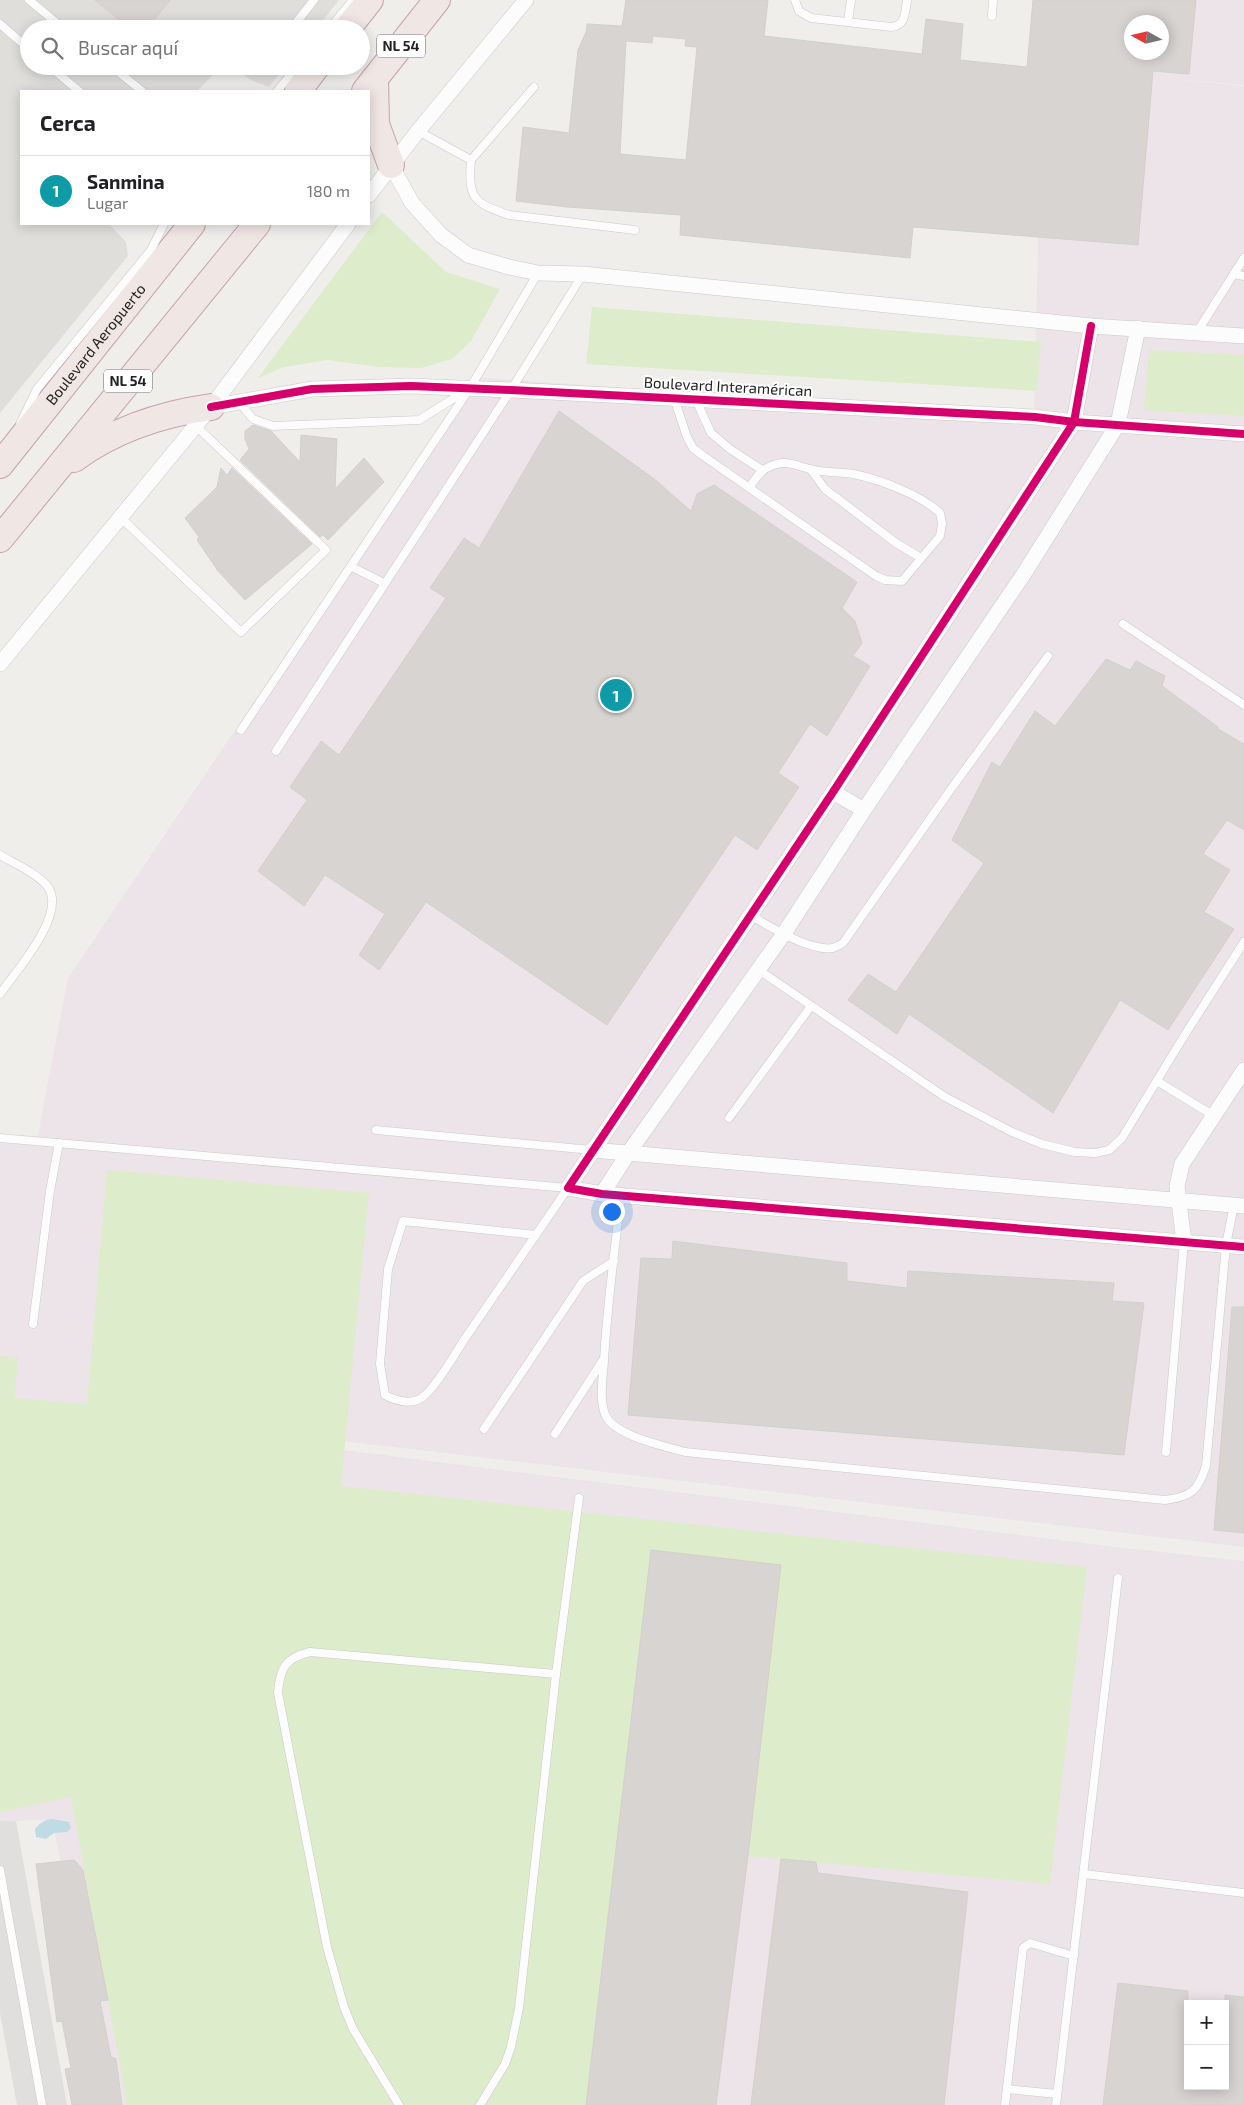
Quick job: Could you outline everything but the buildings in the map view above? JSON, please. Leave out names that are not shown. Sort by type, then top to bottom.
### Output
[{"type":"highway","points":[[354,20],[370,0]]},
{"type":"highway","name":"NL 54","points":[[370,85],[437,0]]},
{"type":"highway","points":[[299,90],[310,75]]},
{"type":"highway","points":[[370,85],[376,124],[391,165]]},
{"type":"highway","name":"Boulevard Aeropuerto","points":[[7,456],[191,225]]},
{"type":"highway","name":"NL 54","points":[[0,539],[256,225]]},
{"type":"highway","points":[[43,485],[79,456],[110,436],[159,417],[203,417]]},
{"type":"street","points":[[370,195],[418,131],[526,0]]},
{"type":"street","points":[[391,165],[412,203],[441,235],[468,256],[508,267],[538,273],[583,274],[1091,326],[1244,336]]},
{"type":"street","points":[[0,664],[203,417],[347,225]]},
{"type":"street","points":[[1091,326],[1074,422],[833,792],[568,1188],[602,1194],[622,1194],[1244,1247]]},
{"type":"street","points":[[602,1194],[629,1152],[783,935],[864,810],[1025,572],[1118,424],[1138,328]]},
{"type":"street","name":"Boulevard Interamérican","points":[[203,417],[239,402],[312,389],[411,386],[1035,417],[1074,422],[1244,434]]},
{"type":"street","points":[[833,792],[864,810]]},
{"type":"street","points":[[1184,1242],[1177,1186],[1182,1164],[1244,1070]]},
{"type":"street","points":[[592,1150],[1239,1205]]},
{"type":"lane","points":[[29,0],[53,20]]},
{"type":"lane","points":[[298,20],[314,0]]},
{"type":"lane","points":[[336,20],[353,0]]},
{"type":"lane","points":[[795,0],[799,11],[804,15],[848,22],[895,26],[903,21],[907,0]]},
{"type":"lane","points":[[848,22],[851,0]]},
{"type":"lane","points":[[992,16],[993,0]]},
{"type":"lane","points":[[0,24],[20,41]]},
{"type":"lane","points":[[60,75],[78,90]]},
{"type":"lane","points":[[122,75],[141,90]]},
{"type":"lane","points":[[278,90],[290,75]]},
{"type":"lane","points":[[534,87],[471,160],[469,180],[472,194],[480,203],[494,210],[509,214],[635,230]]},
{"type":"lane","points":[[418,131],[471,160]]},
{"type":"lane","points":[[7,456],[21,420],[37,389],[151,250],[164,225]]},
{"type":"lane","points":[[1197,332],[1244,258]]},
{"type":"lane","points":[[241,730],[352,567],[470,388],[538,273]]},
{"type":"lane","points":[[276,751],[511,390],[583,274]]},
{"type":"lane","points":[[1234,274],[1244,276]]},
{"type":"lane","points":[[239,402],[252,419],[273,426],[419,420],[470,388]]},
{"type":"lane","points":[[674,398],[687,437],[693,448],[749,488],[885,580],[902,581],[940,536],[942,523],[940,513],[935,508],[926,502],[878,482],[854,475],[811,470],[794,463],[783,462],[762,470],[749,488]]},
{"type":"lane","points":[[696,400],[712,433],[730,449],[762,470]]},
{"type":"lane","points":[[120,518],[241,632],[326,550],[203,417]]},
{"type":"lane","points":[[811,470],[825,489],[896,543],[921,558]]},
{"type":"lane","points":[[352,567],[384,583]]},
{"type":"lane","points":[[1124,624],[1244,705]]},
{"type":"lane","points":[[750,915],[783,935],[818,948],[833,948],[843,943],[951,788],[1048,656]]},
{"type":"lane","points":[[0,855],[39,878],[48,887],[52,897],[51,910],[46,927],[0,994]]},
{"type":"lane","points":[[759,970],[945,1097],[1012,1132],[1042,1144],[1075,1152],[1095,1154],[1109,1150],[1122,1138],[1244,942]]},
{"type":"lane","points":[[729,1118],[811,1006]]},
{"type":"lane","points":[[1157,1081],[1214,1116]]},
{"type":"lane","points":[[376,1130],[592,1150]]},
{"type":"lane","points":[[0,1138],[568,1188],[536,1235],[424,1397],[409,1402],[395,1401],[385,1395],[380,1364],[388,1269],[403,1221],[536,1235]]},
{"type":"lane","points":[[33,1324],[50,1191],[59,1143]]},
{"type":"lane","points":[[622,1194],[602,1391],[605,1414],[609,1420],[629,1434],[652,1443],[685,1452],[1165,1500],[1181,1498],[1194,1492],[1202,1480],[1206,1466],[1226,1245],[1239,1205]]},
{"type":"lane","points":[[1166,1452],[1184,1242]]},
{"type":"lane","points":[[484,1429],[583,1282],[614,1261]]},
{"type":"lane","points":[[555,1434],[604,1358]]},
{"type":"lane","points":[[480,2105],[505,2064],[511,2048],[519,2008],[556,1674],[579,1498]]},
{"type":"lane","points":[[1056,2105],[1118,1578]]},
{"type":"lane","points":[[399,2105],[353,2029],[344,2007],[326,1948],[278,1693],[279,1676],[283,1667],[299,1655],[310,1652],[556,1674]]},
{"type":"lane","points":[[0,1870],[42,2105]]},
{"type":"lane","points":[[1084,1874],[1244,1893]]},
{"type":"lane","points":[[1005,2105],[1023,1948],[1030,1943],[1074,1956]]},
{"type":"lane","points":[[1007,2089],[1057,2094]]},
{"type":"shaded area","points":[[0,0],[339,0],[323,20],[20,20],[20,75],[213,75],[198,90],[20,90],[20,225],[110,225],[126,242],[128,256],[0,413]]},
{"type":"shaded area","points":[[1050,0],[1244,0],[1244,85],[1160,78],[1244,86],[1244,1547],[0,1401],[0,1143],[36,1145],[68,978],[473,377],[1034,417],[1042,68]]},
{"type":"shaded area","points":[[243,75],[279,75],[269,87]]},
{"type":"shaded area","points":[[0,1407],[1116,1547],[1244,1561],[1244,2105],[112,2105],[52,1820],[0,1821]]},
{"type":"shaded area","points":[[0,1821],[16,1821],[67,2105],[17,2105],[0,2013]]},
{"type":"green space","points":[[382,212],[446,272],[500,289],[471,341],[452,359],[421,368],[380,367],[327,360],[284,367],[258,378]]},
{"type":"green space","points":[[592,307],[1041,342],[1037,391],[586,364]]},
{"type":"green space","points":[[1149,350],[1244,355],[1244,416],[1144,410]]},
{"type":"green space","points":[[107,1170],[369,1193],[341,1486],[1087,1567],[1050,1884],[748,1856],[716,2105],[127,2105],[71,1797],[0,1812],[0,1356],[18,1357],[15,1398],[87,1404]]},
{"type":"water","points":[[52,1819],[69,1822],[71,1828],[67,1832],[54,1833],[46,1839],[36,1837],[35,1829],[40,1823]]},
{"type":"cycle path","points":[[1091,326],[1074,422],[833,792],[568,1188],[602,1194],[1244,1247]]},
{"type":"cycle path","points":[[211,407],[312,389],[411,386],[1035,417],[1074,422],[1244,434]]},
{"type":"place","name":"Sanmina","points":[[616,695]]}]
